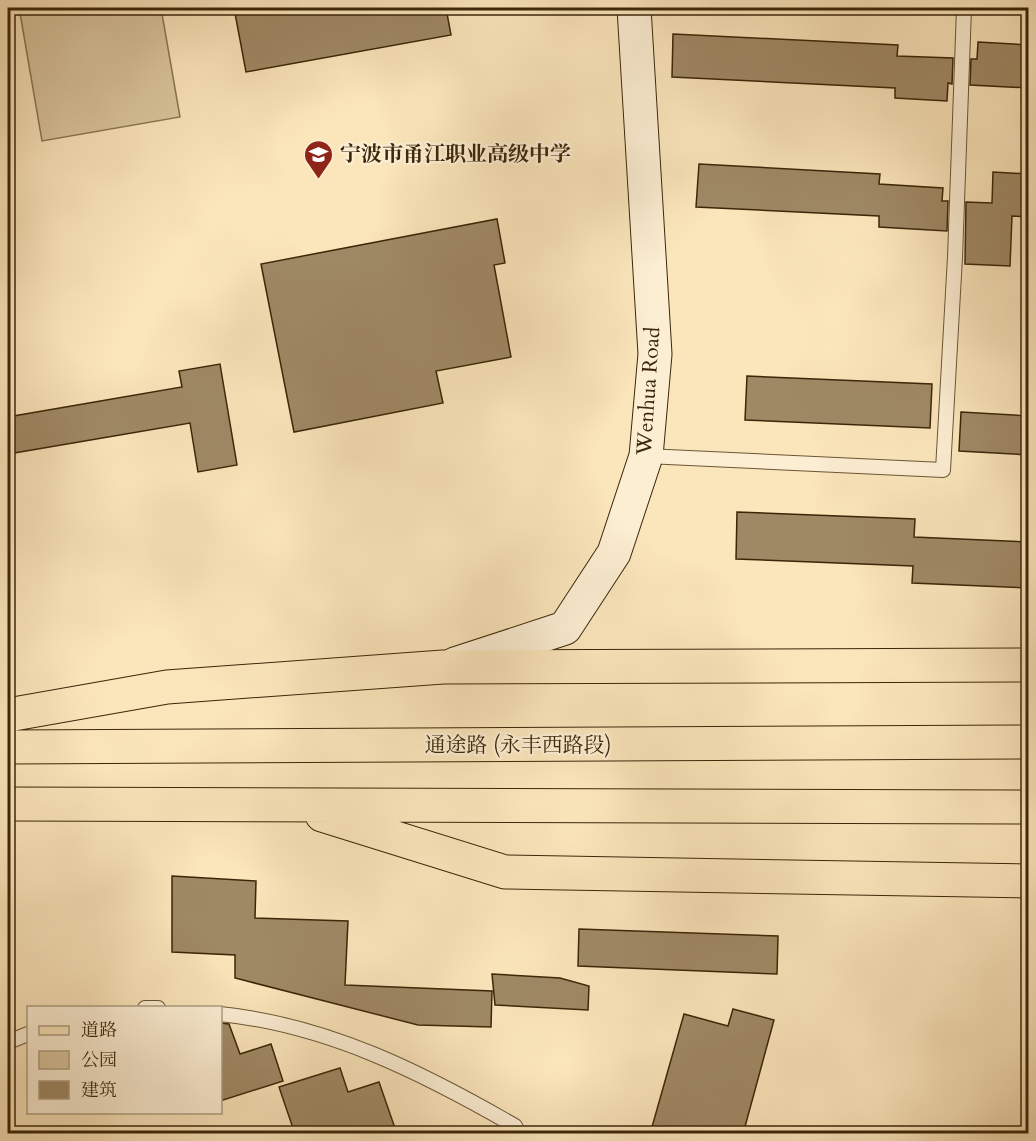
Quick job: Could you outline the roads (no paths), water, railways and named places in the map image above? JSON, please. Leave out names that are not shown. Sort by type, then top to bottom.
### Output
[{"type":"main road","points":[[8,715],[167,687],[443,668],[1029,665]]},
{"type":"main road","name":"通途路 (永丰西路段)","points":[[8,747],[1029,742]]},
{"type":"main road","points":[[8,804],[1029,807]]},
{"type":"main road","points":[[289,804],[505,872],[1029,881]]},
{"type":"street","name":"Wenhua Road","points":[[443,668],[565,628],[614,553],[646,456],[655,354],[634,8]]},
{"type":"lane","points":[[646,456],[943,470],[955,257],[964,8]]},
{"type":"lane","points":[[222,1014],[256,1018],[333,1037],[442,1084],[515,1126],[519,1134]]},
{"type":"lane","points":[[8,1042],[27,1034]]},
{"type":"place","name":"宁波市甬江职业高级中学","points":[[319,180]]}]
